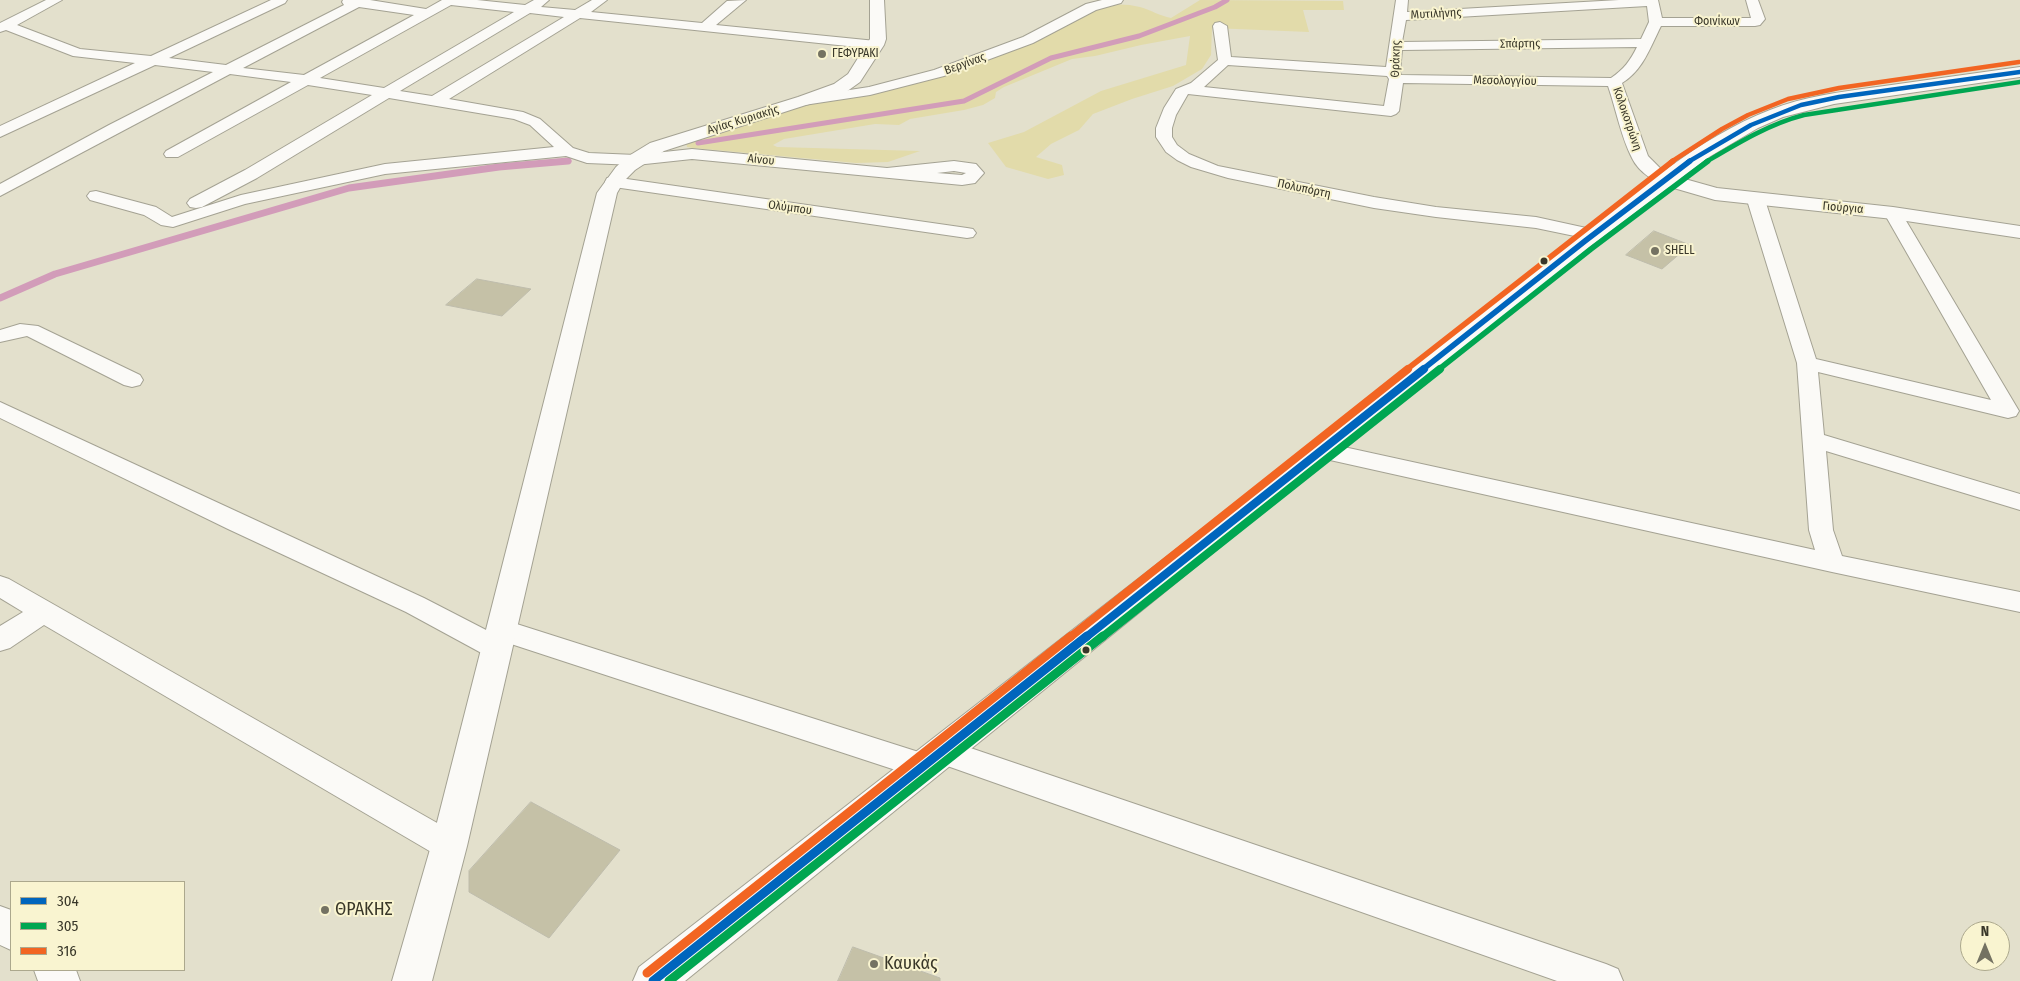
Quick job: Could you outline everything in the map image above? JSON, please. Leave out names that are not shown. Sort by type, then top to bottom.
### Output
[{"type":"main road","points":[[876,45],[878,39],[879,1]]},
{"type":"main road","name":"Αγίας Κυριακής","points":[[412,981],[449,846],[607,193],[620,171],[657,148],[840,88],[854,78],[876,45]]},
{"type":"main road","points":[[653,981],[1321,450],[1594,235],[1667,180],[1752,124],[1778,113],[1845,97],[2020,72]]},
{"type":"main road","name":"Γιούργια","points":[[1667,180],[1715,194],[1756,200],[1893,213],[2020,232]]},
{"type":"street","points":[[3,26],[56,0]]},
{"type":"street","points":[[0,132],[281,0]]},
{"type":"street","points":[[333,0],[362,1],[428,13]]},
{"type":"street","points":[[163,219],[251,174],[543,0]]},
{"type":"street","points":[[435,102],[601,0]]},
{"type":"street","points":[[704,28],[732,4],[740,0]]},
{"type":"street","name":"Βεργίνας","points":[[804,101],[870,91],[938,74],[1028,40],[1090,8],[1117,0]]},
{"type":"street","name":"Θράκης","points":[[1189,90],[1384,112],[1391,111],[1395,75],[1395,46],[1402,0]]},
{"type":"street","name":"Φοινίκων","points":[[1656,22],[1755,22],[1758,19],[1752,0]]},
{"type":"street","points":[[0,191],[115,128],[362,1]]},
{"type":"street","points":[[172,154],[450,1],[876,45]]},
{"type":"street","points":[[1652,1],[1656,22]]},
{"type":"street","name":"Μυτιλήνης","points":[[1400,16],[1652,1]]},
{"type":"street","name":"Κολοκοτρώνη","points":[[1656,22],[1635,65],[1627,74],[1614,82],[1640,158],[1657,175],[1667,180]]},
{"type":"street","points":[[3,26],[54,45],[106,57],[152,60],[306,80],[527,117],[535,122],[566,152]]},
{"type":"street","points":[[1220,26],[1225,61]]},
{"type":"street","name":"Σπάρτης","points":[[1395,46],[1645,43]]},
{"type":"street","name":"Μεσολογγίου","points":[[1225,61],[1395,75],[1614,82]]},
{"type":"street","name":"Πολυπόρτη","points":[[1225,61],[1196,86],[1179,95],[1162,130],[1164,137],[1177,153],[1194,163],[1210,169],[1350,199],[1439,212],[1553,224],[1594,235]]},
{"type":"street","points":[[96,196],[150,211],[167,221],[181,220],[241,200],[385,169],[566,152]]},
{"type":"street","name":"Αίνου","points":[[566,152],[587,158],[636,160],[692,154],[887,173]]},
{"type":"street","name":"Ολύμπου","points":[[613,182],[967,233]]},
{"type":"street","points":[[1756,200],[1807,363],[1821,530],[1832,563]]},
{"type":"street","points":[[1893,213],[2014,412]]},
{"type":"street","points":[[0,336],[20,330],[32,330],[132,380]]},
{"type":"street","points":[[1807,363],[2014,412]]},
{"type":"street","points":[[0,409],[237,523],[416,606],[499,639],[932,759],[1606,981]]},
{"type":"street","points":[[1814,440],[2020,502]]},
{"type":"street","points":[[1321,450],[1832,563],[2020,602]]},
{"type":"street","points":[[0,586],[449,846]]},
{"type":"street","points":[[0,640],[43,612]]},
{"type":"street","points":[[0,922],[10,931]]},
{"type":"street","points":[[52,971],[64,981]]},
{"type":"shaded area","points":[[1200,0],[1343,1],[1344,10],[1303,10],[1309,32],[1212,28],[1211,55],[1202,69],[1173,86],[1093,114],[1079,130],[1051,144],[1036,157],[1062,165],[1064,175],[1048,179],[1006,167],[988,143],[1024,132],[1101,91],[1186,65],[1190,36],[1072,59],[1004,87],[996,92],[995,98],[983,105],[964,110],[910,119],[899,125],[875,124],[784,139],[773,145],[777,147],[920,151],[888,162],[856,163],[687,147],[686,142],[805,103],[941,74],[1093,8],[1128,5],[1140,7],[1171,18]]},
{"type":"building","points":[[1654,231],[1690,245],[1662,269],[1626,255]]},
{"type":"building","points":[[477,279],[531,289],[502,316],[446,305]]},
{"type":"building","points":[[531,802],[620,850],[549,938],[469,892],[469,871]]},
{"type":"building","name":"Καυκάς","points":[[853,947],[940,978],[940,981],[838,981]]},
{"type":"waterway","points":[[698,143],[964,101],[1051,58],[1139,36],[1215,7],[1227,0]]},
{"type":"waterway","points":[[0,298],[55,274],[349,188],[499,167],[565,161]]},
{"type":"waterway","points":[[554,162],[565,161]]},
{"type":"waterway","points":[[565,161],[569,161]]},
{"type":"transit line","name":"316","points":[[647,973],[1579,233],[1697,144],[1748,115],[1775,103],[1800,95],[2019,62]]},
{"type":"transit line","name":"304","points":[[653,981],[1585,241],[1677,170],[1725,138],[1777,113],[1814,102],[2020,72]]},
{"type":"transit line","name":"305","points":[[669,981],[1591,249],[1705,163],[1754,134],[1792,118],[1843,107],[2020,82]]},
{"type":"place","name":"ΓΕΦΥΡΑΚΙ","points":[[822,54]]},
{"type":"place","name":"SHELL","points":[[1655,251]]},
{"type":"place","name":"ΘΡΑΚΗΣ","points":[[325,910]]},
{"type":"place","name":"Καυκάς","points":[[874,964]]}]
